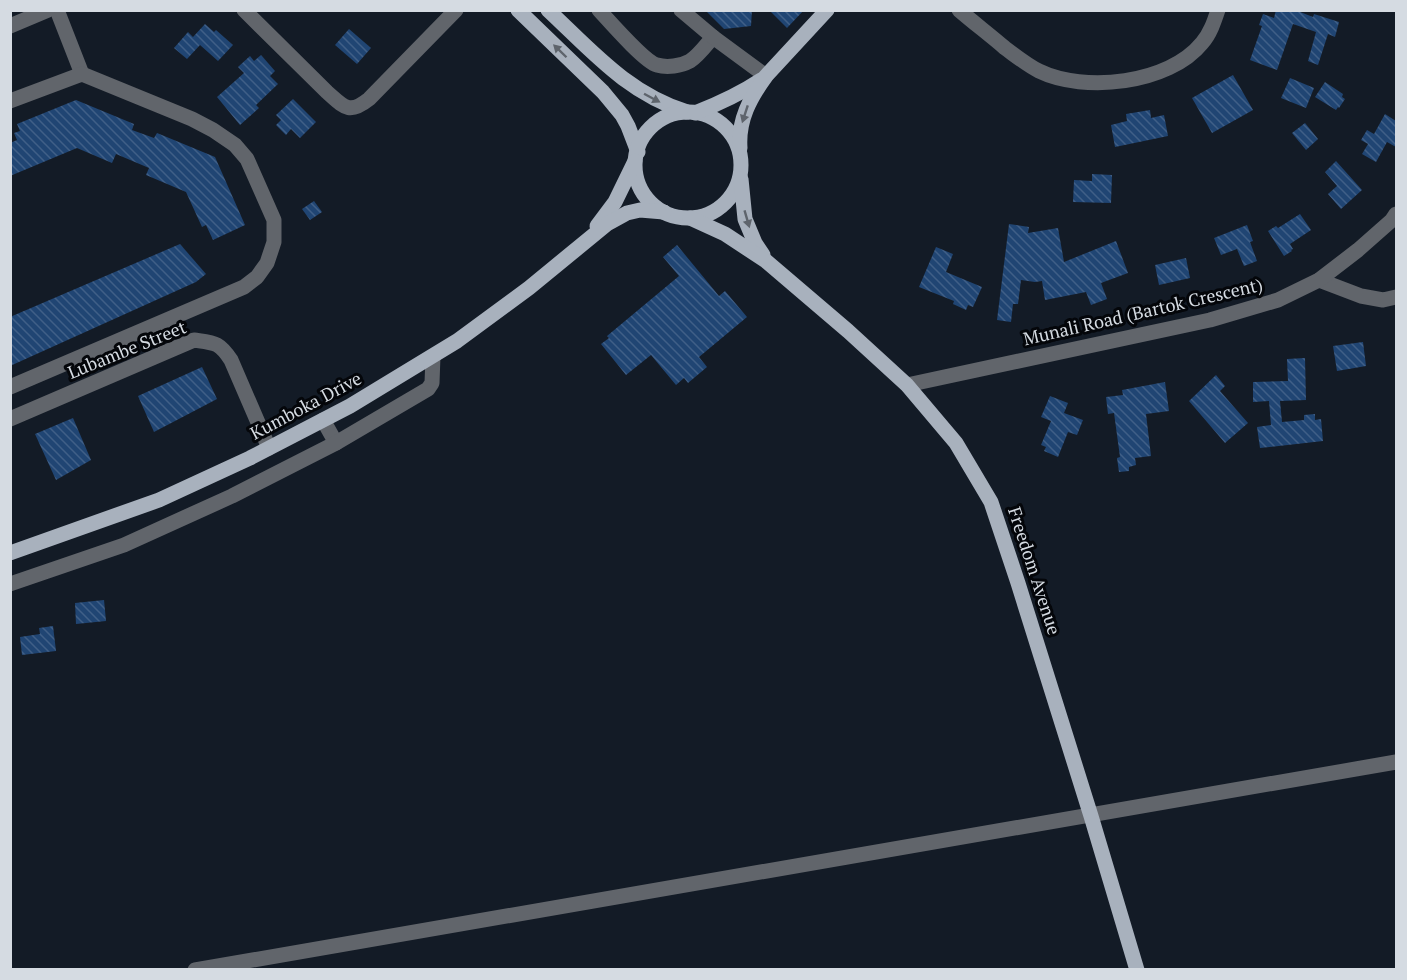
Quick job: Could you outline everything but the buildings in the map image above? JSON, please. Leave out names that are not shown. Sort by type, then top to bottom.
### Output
[{"type":"main road","points":[[518,10],[603,92],[622,115],[637,155]]},
{"type":"main road","points":[[548,10],[620,77],[652,98],[670,106],[711,117],[725,127],[735,140],[741,156]]},
{"type":"main road","points":[[766,76],[730,98],[692,112],[673,114],[649,130],[637,155],[636,175],[641,190],[651,203],[676,217],[690,218],[705,216],[718,209],[729,199],[737,187],[741,173],[739,140],[747,105],[766,76],[826,10]]},
{"type":"main road","name":"Kumboka Drive","points":[[589,238],[615,202],[637,155]]},
{"type":"main road","name":"Freedom Avenue","points":[[741,173],[745,219],[766,261]]},
{"type":"main road","name":"Kumboka Drive","points":[[10,553],[159,500],[269,448],[350,406],[457,341],[529,288],[607,224],[627,213],[640,210],[664,212]]},
{"type":"main road","name":"Freedom Avenue","points":[[690,218],[725,234],[766,261],[907,385],[956,443],[991,502],[1137,969]]},
{"type":"street","points":[[10,26],[48,10]]},
{"type":"street","points":[[57,10],[82,74]]},
{"type":"street","points":[[244,10],[327,92],[350,109],[358,107],[369,99],[456,10]]},
{"type":"street","points":[[599,10],[644,56],[656,65],[672,67],[688,62],[702,51],[713,37]]},
{"type":"street","points":[[681,10],[766,76]]},
{"type":"street","points":[[959,10],[1029,66],[1057,78],[1086,83],[1137,78],[1160,73],[1180,63],[1202,44],[1213,26],[1218,10]]},
{"type":"street","points":[[10,101],[82,74],[192,119],[213,130],[235,145],[247,159],[273,220],[274,242],[267,263],[257,277],[244,286],[10,387]]},
{"type":"street","name":"Munali Road (Bartok Crescent)","points":[[907,385],[1210,320],[1278,300],[1319,279],[1358,250],[1396,214]]},
{"type":"street","points":[[1319,279],[1361,296],[1383,300],[1396,297]]},
{"type":"street","name":"Lubambe Street","points":[[10,419],[194,340],[217,344],[225,350],[269,448]]},
{"type":"street","points":[[10,584],[124,545],[232,496],[336,443],[428,389],[432,383],[433,356]]},
{"type":"street","points":[[323,420],[336,443]]},
{"type":"street","points":[[195,969],[1396,762]]}]
